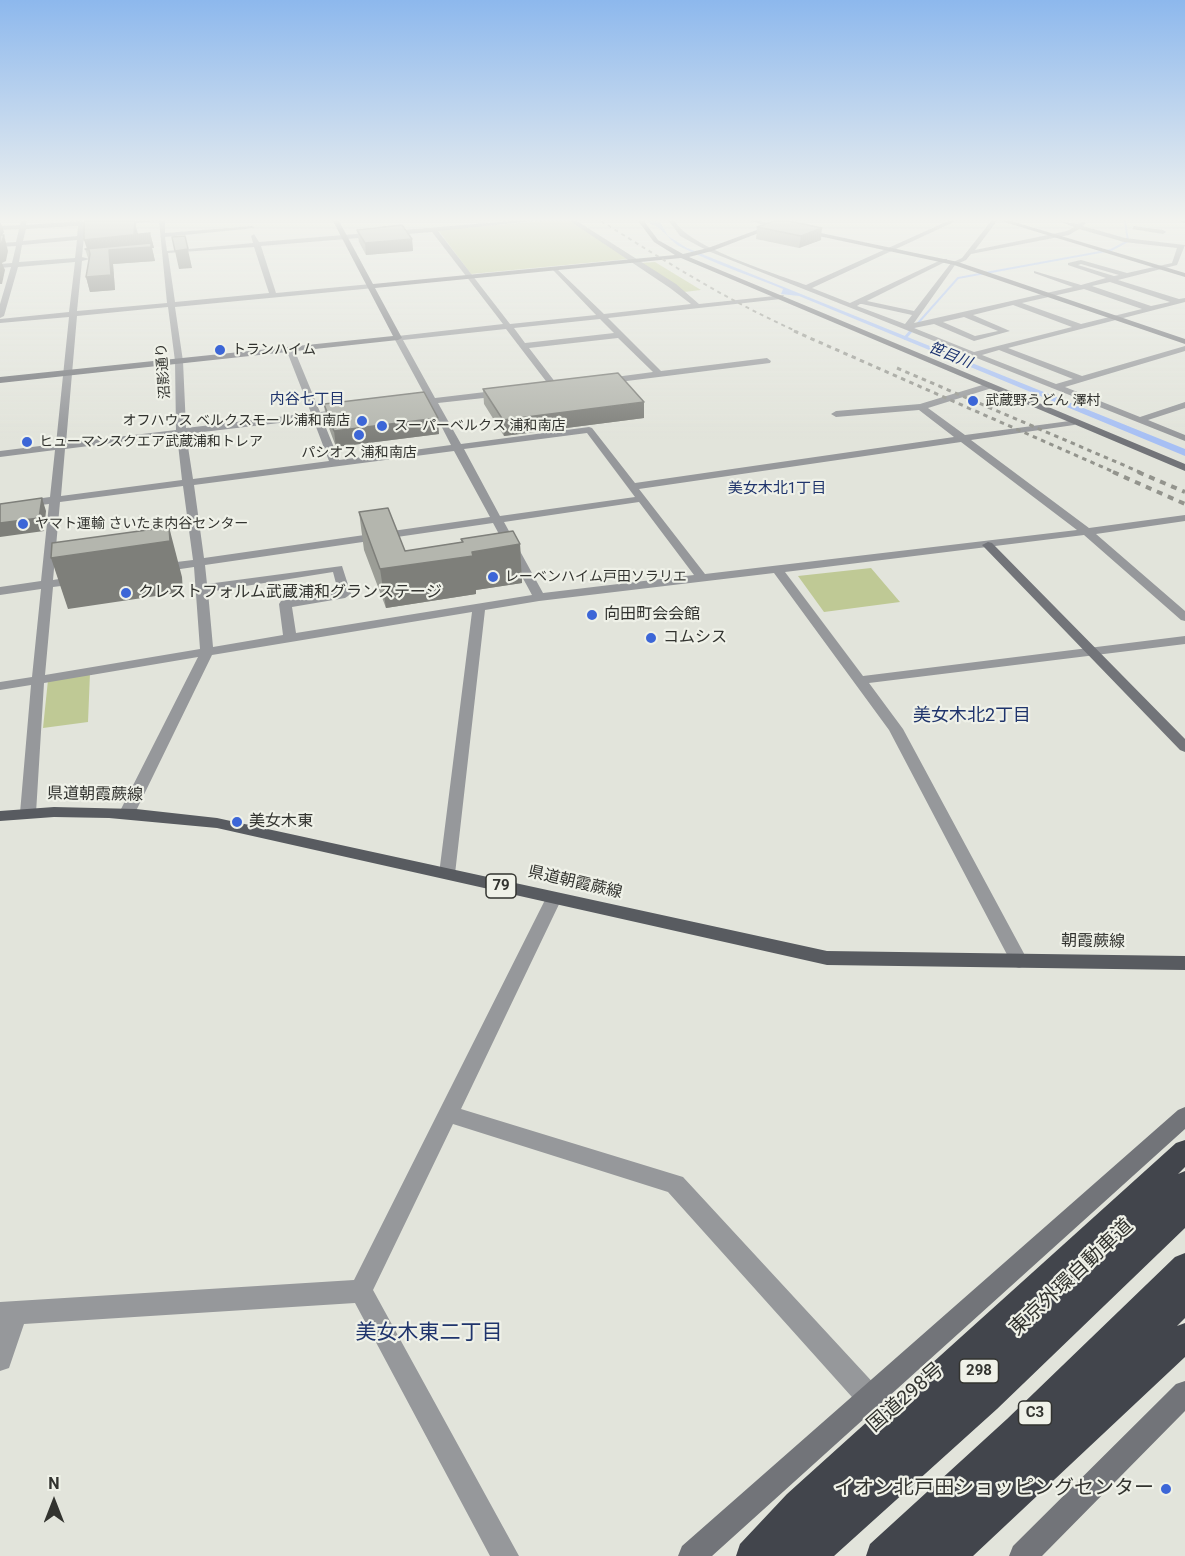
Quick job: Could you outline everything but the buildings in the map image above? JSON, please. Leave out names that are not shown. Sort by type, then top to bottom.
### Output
[{"type":"highway","points":[[752,1556],[798,1505],[1185,1151]]},
{"type":"highway","name":"国道298号","points":[[769,1556],[967,1382],[1185,1183]]},
{"type":"highway","name":"東京外環自動車道","points":[[810,1556],[986,1398],[1185,1211]]},
{"type":"highway","name":"C3","points":[[882,1556],[1018,1430],[1185,1266]]},
{"type":"highway","points":[[921,1556],[1034,1449],[1185,1298]]},
{"type":"highway","points":[[949,1556],[1178,1344]]},
{"type":"main road","name":"県道朝霞蕨線","points":[[0,816],[28,813],[127,813],[217,823],[827,958],[1010,961]]},
{"type":"main road","name":"朝霞蕨線","points":[[1010,961],[1185,963]]},
{"type":"street","points":[[0,316],[7,294]]},
{"type":"street","points":[[28,813],[38,679],[75,294]]},
{"type":"street","name":"沼影通り","points":[[169,294],[179,361],[181,432],[199,562],[207,652]]},
{"type":"street","points":[[0,321],[288,294]]},
{"type":"street","points":[[375,294],[539,597]]},
{"type":"street","points":[[483,294],[555,387]]},
{"type":"street","points":[[580,294],[659,374]]},
{"type":"street","points":[[683,294],[697,306]]},
{"type":"street","points":[[773,294],[1185,468]]},
{"type":"street","points":[[820,294],[1185,438]]},
{"type":"street","points":[[850,306],[876,294]]},
{"type":"street","points":[[906,327],[923,303],[933,294]]},
{"type":"street","points":[[1045,294],[1185,342]]},
{"type":"street","points":[[906,327],[1055,294]]},
{"type":"street","points":[[1103,294],[1151,309]]},
{"type":"street","points":[[1159,294],[1182,301]]},
{"type":"street","points":[[0,380],[781,297]]},
{"type":"street","points":[[975,354],[1182,301]]},
{"type":"street","points":[[859,302],[916,314]]},
{"type":"street","points":[[1014,303],[1081,327]]},
{"type":"street","points":[[935,322],[974,339],[1006,331],[965,315]]},
{"type":"street","points":[[522,346],[621,335]]},
{"type":"street","points":[[986,336],[1005,347],[1081,379]]},
{"type":"street","points":[[1056,387],[1185,348]]},
{"type":"street","points":[[290,349],[335,463]]},
{"type":"street","points":[[590,382],[767,361]]},
{"type":"street","points":[[544,388],[567,385]]},
{"type":"street","points":[[836,414],[921,407],[989,386]]},
{"type":"street","points":[[398,406],[511,392]]},
{"type":"street","points":[[1139,420],[1185,405]]},
{"type":"street","points":[[921,407],[1088,532],[1185,617]]},
{"type":"street","points":[[0,454],[352,411]]},
{"type":"street","points":[[632,487],[1074,422]]},
{"type":"street","points":[[0,507],[589,430],[702,578]]},
{"type":"street","points":[[152,569],[641,500]]},
{"type":"street","points":[[0,686],[539,597],[988,545],[1185,518]]},
{"type":"street","points":[[988,545],[1185,747]]},
{"type":"street","points":[[201,589],[338,568],[345,594],[285,604],[290,638]]},
{"type":"street","points":[[778,570],[896,729],[1010,961]]},
{"type":"street","points":[[0,591],[94,578]]},
{"type":"street","points":[[447,874],[479,608]]},
{"type":"street","points":[[860,680],[1185,640]]},
{"type":"street","points":[[127,813],[207,652]]},
{"type":"street","points":[[361,1291],[554,898]]},
{"type":"street","points":[[448,1114],[675,1184],[869,1397]]},
{"type":"street","points":[[692,1556],[1185,1116]]},
{"type":"street","points":[[0,1359],[8,1313],[361,1291]]},
{"type":"street","points":[[361,1291],[505,1556]]},
{"type":"street","points":[[1023,1556],[1185,1393]]},
{"type":"green space","points":[[871,568],[900,602],[824,612],[798,576]]},
{"type":"green space","points":[[90,673],[88,722],[43,728],[48,680]]},
{"type":"water","name":"笹目川","points":[[781,294],[800,294],[1185,449],[1185,456],[799,296]]},
{"type":"waterway","points":[[910,332],[944,294]]},
{"type":"waterway","points":[[905,338],[911,331]]},
{"type":"railway","points":[[721,294],[798,332]]},
{"type":"railway","points":[[794,331],[1116,473]]},
{"type":"railway","points":[[897,368],[1142,473]]},
{"type":"railway","points":[[1113,472],[1185,504]]},
{"type":"railway","points":[[1138,472],[1185,492]]},
{"type":"place","name":"トランハイム","points":[[220,350]]},
{"type":"place","name":"武蔵野うどん 澤村","points":[[973,401]]},
{"type":"place","name":"オフハウス ベルクスモール浦和南店","points":[[362,421]]},
{"type":"place","name":"スーパーベルクス 浦和南店","points":[[382,426]]},
{"type":"place","name":"パシオス 浦和南店","points":[[359,435]]},
{"type":"place","name":"ヒューマンスクエア武蔵浦和トレア","points":[[27,442]]},
{"type":"place","name":"ヤマト運輸 さいたま内谷センター","points":[[23,524]]},
{"type":"place","name":"レーベンハイム戸田ソラリエ","points":[[493,577]]},
{"type":"place","name":"クレストフォルム武蔵浦和グランステージ","points":[[126,593]]},
{"type":"place","name":"向田町会会館","points":[[592,615]]},
{"type":"place","name":"コムシス","points":[[651,638]]},
{"type":"place","name":"美女木東","points":[[237,822]]},
{"type":"place","name":"イオン北戸田ショッピングセンター","points":[[1166,1489]]},
{"type":"district","name":"内谷七丁目","points":[[307,400]]},
{"type":"district","name":"美女木北1丁目","points":[[777,489]]},
{"type":"district","name":"美女木北2丁目","points":[[972,716]]},
{"type":"district","name":"美女木東二丁目","points":[[429,1334]]}]
